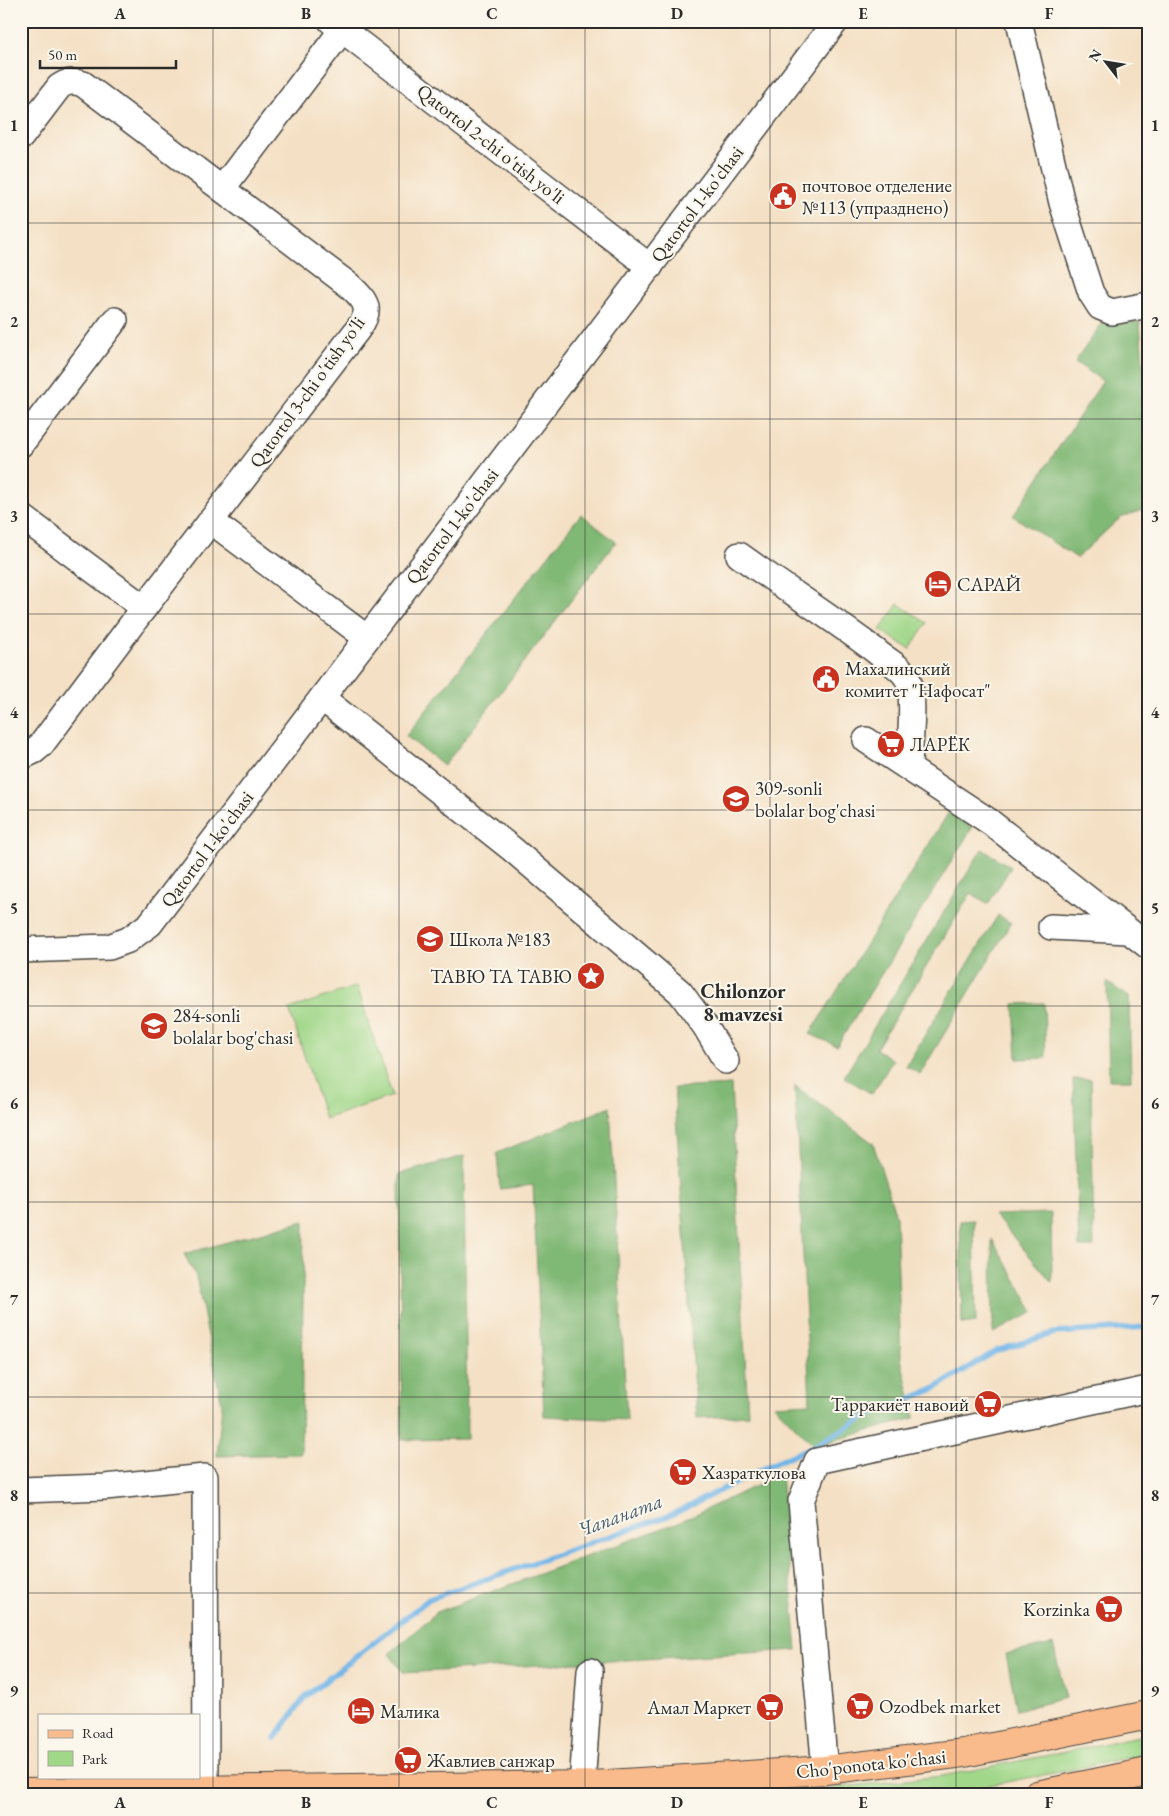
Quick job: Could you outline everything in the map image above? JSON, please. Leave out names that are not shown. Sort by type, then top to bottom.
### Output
[{"type":"main road","name":"Cho'ponota ko'chasi","points":[[21,1792],[324,1791],[582,1786],[825,1770],[964,1753],[1148,1715]]},
{"type":"main road","points":[[1037,1795],[1148,1772]]},
{"type":"street","points":[[1019,21],[1062,203],[1091,293],[1100,306],[1112,312],[1148,304]]},
{"type":"street","points":[[222,189],[337,25]]},
{"type":"street","name":"Qatortol 2-chi o'tish yo'li","points":[[337,25],[650,267]]},
{"type":"street","name":"Qatortol 1-ko'chasi","points":[[21,950],[109,947],[128,940],[144,929],[155,918],[650,267],[824,26]]},
{"type":"street","name":"Qatortol 3-chi o'tish yo'li","points":[[21,137],[58,87],[66,82],[75,81],[83,84],[350,286],[364,300],[366,312],[358,329],[41,745],[34,751],[21,757]]},
{"type":"street","points":[[21,444],[115,320]]},
{"type":"street","points":[[21,516],[144,608]]},
{"type":"street","points":[[210,521],[367,638]]},
{"type":"street","points":[[739,555],[860,640],[908,678],[911,688],[909,768]]},
{"type":"street","points":[[322,698],[512,849],[680,992],[726,1062]]},
{"type":"street","points":[[866,740],[990,822],[1138,938]]},
{"type":"street","points":[[1051,927],[1138,938]]},
{"type":"street","points":[[825,1770],[801,1502],[817,1461],[1148,1388]]},
{"type":"street","points":[[21,1490],[105,1486],[205,1477],[206,1790]]},
{"type":"street","points":[[582,1786],[590,1671]]},
{"type":"green space","points":[[1140,322],[1148,436],[1148,508],[1120,518],[1077,558],[1013,516],[1103,381],[1075,362],[1102,323]]},
{"type":"green space","points":[[581,514],[616,542],[444,766],[406,736]]},
{"type":"green space","points":[[898,604],[927,623],[910,649],[880,630]]},
{"type":"green space","points":[[949,812],[972,828],[837,1046],[810,1034]]},
{"type":"green space","points":[[982,849],[1011,867],[988,904],[971,893],[876,1049],[893,1060],[872,1094],[844,1077]]},
{"type":"green space","points":[[998,915],[1011,923],[920,1074],[906,1066]]},
{"type":"green space","points":[[1107,982],[1129,997],[1131,1080],[1109,1080]]},
{"type":"green space","points":[[357,986],[392,1096],[325,1119],[289,1009]]},
{"type":"green space","points":[[1044,1003],[1046,1058],[1017,1059],[1014,1004]]},
{"type":"green space","points":[[1073,1079],[1091,1079],[1094,1247],[1079,1247]]},
{"type":"green space","points":[[731,1085],[748,1415],[697,1418],[674,1088]]},
{"type":"green space","points":[[795,1086],[873,1143],[896,1216],[901,1359],[915,1418],[814,1446],[774,1405],[810,1403]]},
{"type":"green space","points":[[610,1107],[627,1420],[544,1416],[533,1185],[500,1189],[497,1153]]},
{"type":"green space","points":[[464,1156],[467,1439],[402,1440],[399,1174]]},
{"type":"green space","points":[[1051,1213],[1052,1282],[994,1215]]},
{"type":"green space","points":[[974,1220],[976,1322],[962,1324],[960,1221]]},
{"type":"green space","points":[[304,1221],[301,1454],[217,1456],[222,1405],[196,1276],[184,1254]]},
{"type":"green space","points":[[992,1239],[1034,1312],[993,1333]]},
{"type":"green space","points":[[781,1474],[797,1650],[404,1673],[389,1654],[437,1612],[679,1522]]},
{"type":"green space","points":[[1053,1644],[1066,1698],[1017,1710],[1006,1654]]},
{"type":"green space","points":[[1148,1734],[1148,1753],[943,1794],[772,1795],[942,1776]]},
{"type":"waterway","name":"Чапаната","points":[[275,1738],[305,1697],[429,1599],[671,1515],[775,1463],[814,1446],[869,1415],[932,1390],[996,1351],[1054,1333],[1148,1327]]},
{"type":"place","name":"почтовое отделение №113 (упразднено)","points":[[783,196]]},
{"type":"place","name":"САРАЙ","points":[[938,584]]},
{"type":"place","name":"Махалинский комитет \"Нафосат\"","points":[[826,679]]},
{"type":"place","name":"ЛАРЁК","points":[[891,744]]},
{"type":"place","name":"309-sonli bolalar bog'chasi","points":[[736,799]]},
{"type":"place","name":"Школа №183","points":[[430,939]]},
{"type":"place","name":"ТАВЮ ТА ТАВЮ","points":[[591,976]]},
{"type":"place","name":"284-sonli bolalar bog'chasi","points":[[154,1026]]},
{"type":"place","name":"Тарракиёт навоий","points":[[988,1404]]},
{"type":"place","name":"Хазраткулова","points":[[683,1472]]},
{"type":"place","name":"Korzinka","points":[[1109,1609]]},
{"type":"place","name":"Ozodbek market","points":[[860,1706]]},
{"type":"place","name":"Амал Маркет","points":[[770,1707]]},
{"type":"place","name":"Малика","points":[[361,1711]]},
{"type":"place","name":"Жавлиев санжар","points":[[408,1760]]},
{"type":"district","name":"Chilonzor 8 mavzesi","points":[[743,1002]]}]
